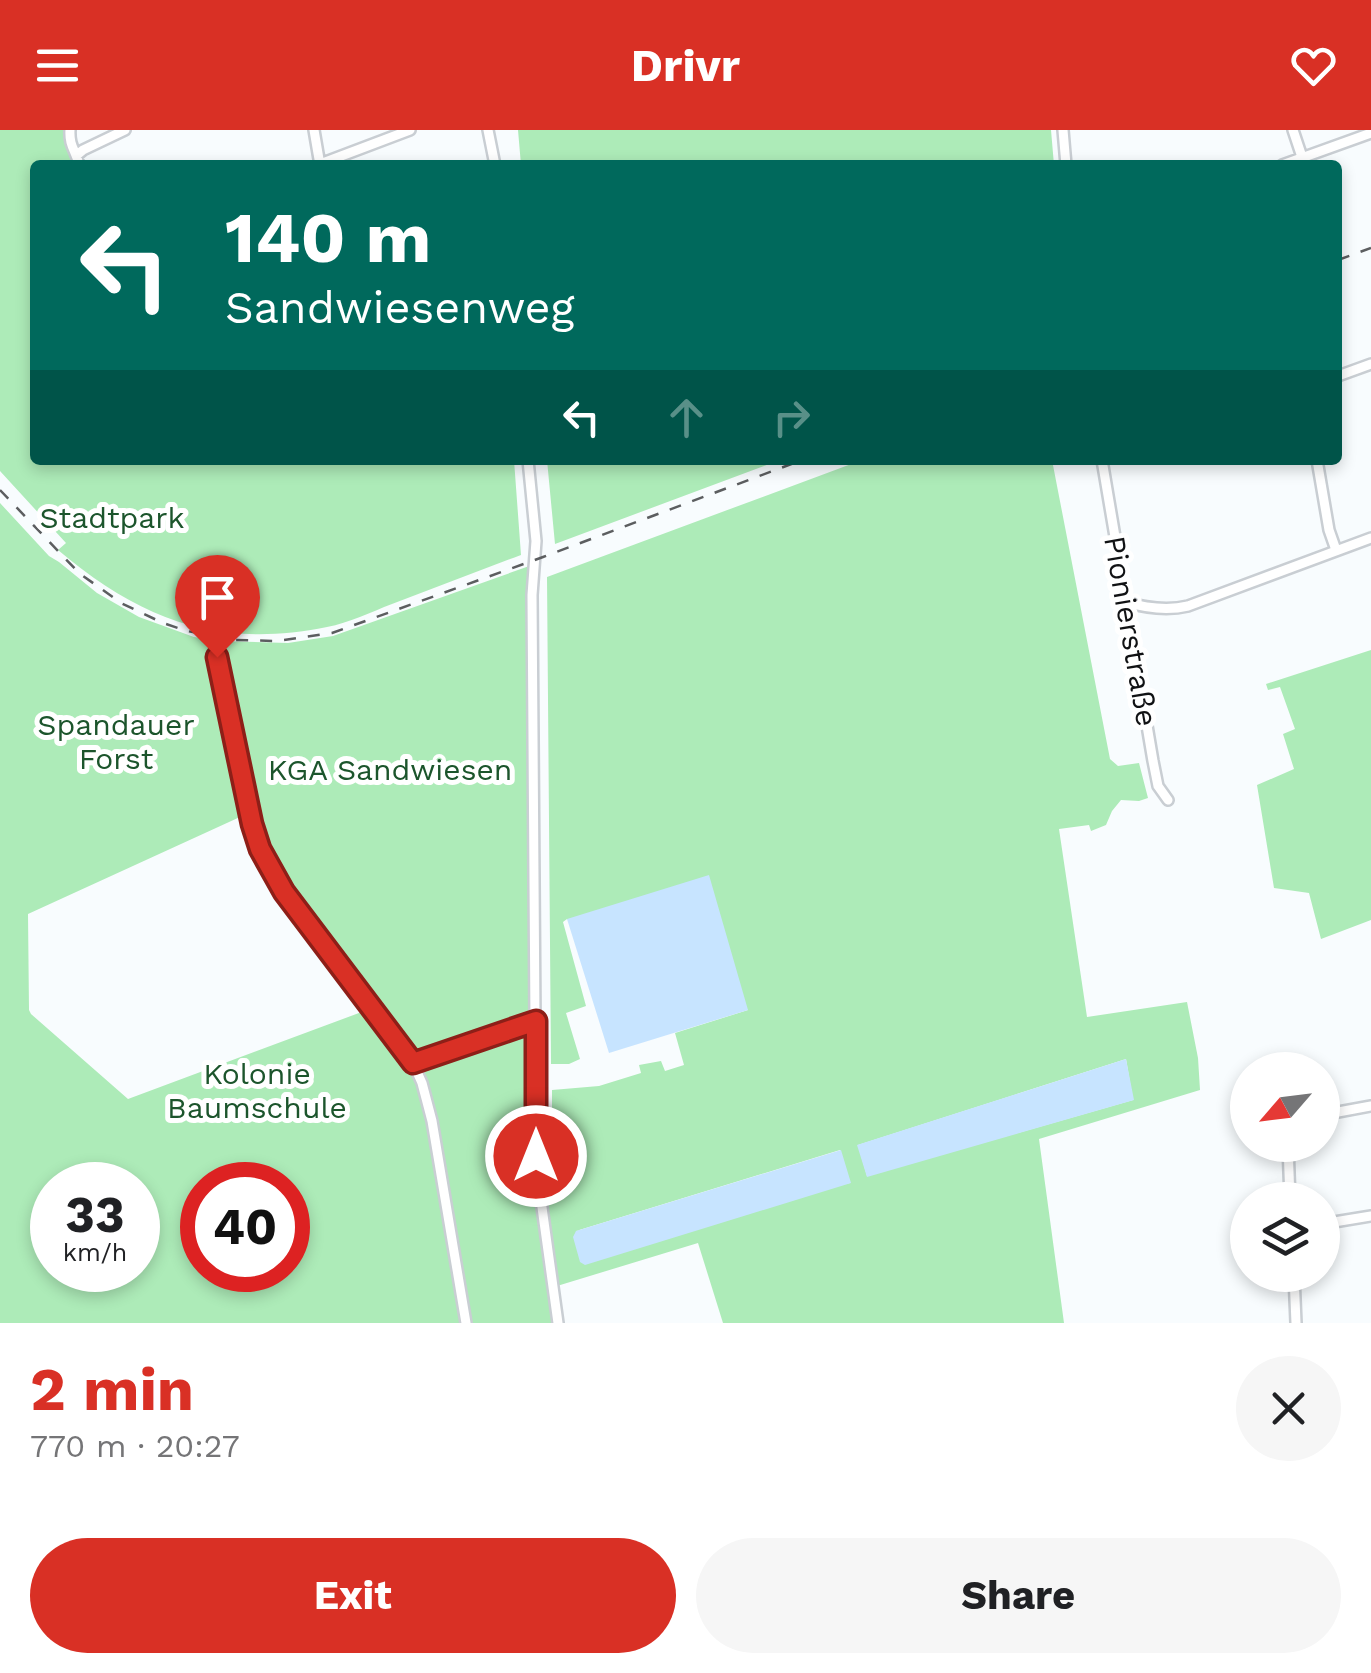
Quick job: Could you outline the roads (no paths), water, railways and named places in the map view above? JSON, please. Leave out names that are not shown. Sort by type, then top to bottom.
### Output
[{"type":"street","points":[[70,130],[70,145],[78,160]]},
{"type":"street","points":[[78,160],[83,150],[125,130]]},
{"type":"street","points":[[314,130],[319,160]]},
{"type":"street","points":[[331,160],[410,130]]},
{"type":"street","points":[[488,130],[494,160]]},
{"type":"street","points":[[1063,130],[1066,160]]},
{"type":"street","points":[[1294,130],[1302,158]]},
{"type":"street","points":[[1296,160],[1371,134]]},
{"type":"street","points":[[1342,375],[1371,364]]},
{"type":"street","points":[[528,465],[536,548],[532,636],[536,1164],[558,1323]]},
{"type":"street","name":"Pionierstraße","points":[[1106,465],[1153,761],[1158,786],[1168,800]]},
{"type":"street","points":[[1318,465],[1336,550]]},
{"type":"street","points":[[1126,602],[1166,609],[1188,606],[1371,538]]},
{"type":"street","points":[[217,657],[260,849],[284,892],[413,1063],[422,1083],[466,1323]]},
{"type":"street","points":[[413,1063],[536,1021]]},
{"type":"street","points":[[1340,1112],[1371,1106]]},
{"type":"street","points":[[1340,1221],[1371,1216]]},
{"type":"street","points":[[1295,1292],[1296,1323]]},
{"type":"water","points":[[709,875],[748,1010],[609,1053],[567,919]]},
{"type":"water","points":[[1126,1059],[1134,1100],[867,1177],[857,1145]]},
{"type":"water","points":[[841,1150],[851,1183],[585,1265],[580,1262],[573,1237],[576,1231]]},
{"type":"railway","points":[[1342,259],[1371,248]]},
{"type":"railway","points":[[0,490],[79,573],[121,603],[187,631],[235,640],[277,641],[332,633],[789,465]]},
{"type":"park label","name":"Stadtpark","points":[[112,517]]},
{"type":"park label","name":"Spandauer Forst","points":[[116,741]]},
{"type":"park label","name":"KGA Sandwiesen","points":[[390,769]]},
{"type":"park label","name":"Kolonie Baumschule","points":[[257,1090]]}]
